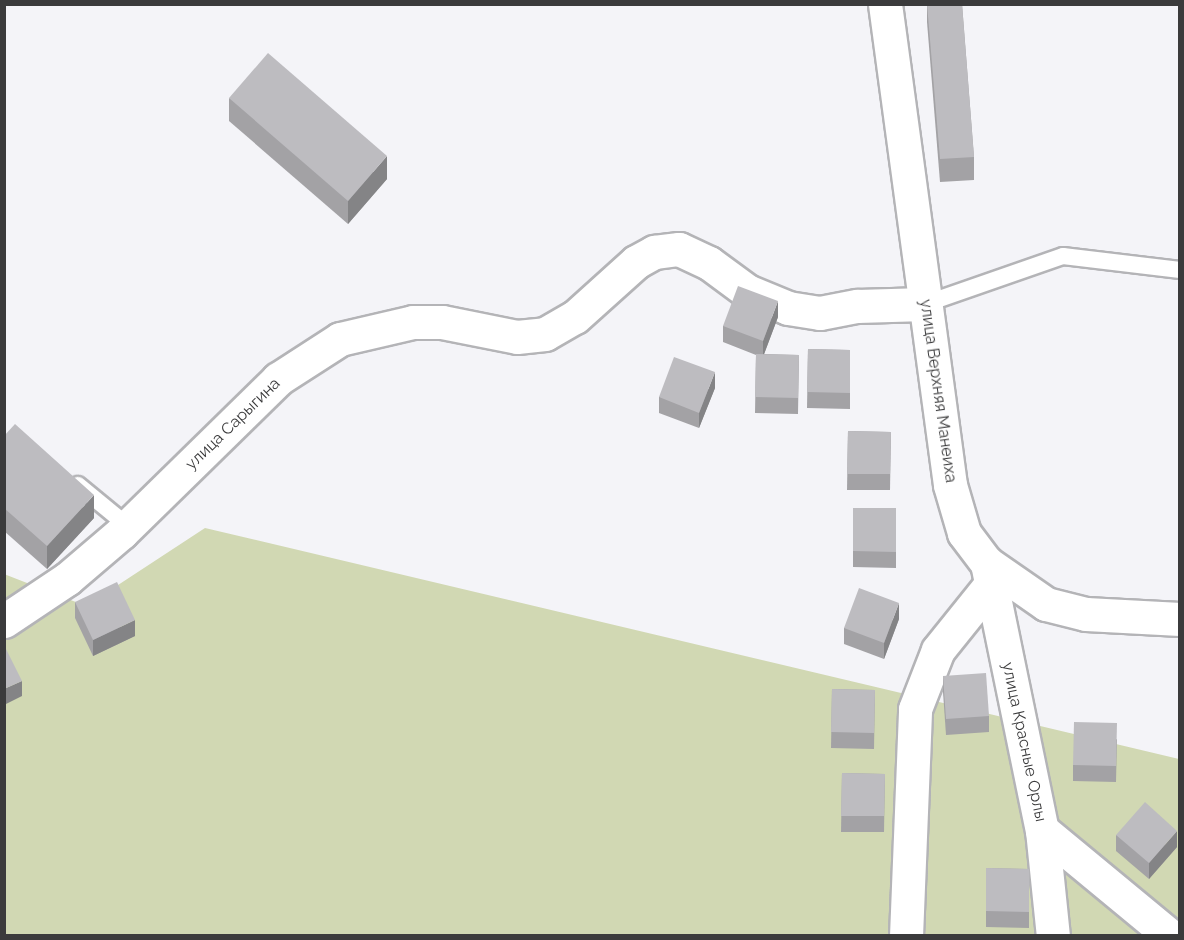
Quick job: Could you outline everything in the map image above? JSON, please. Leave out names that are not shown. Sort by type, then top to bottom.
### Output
[{"type":"street","name":"улица Верхняя Манеиха","points":[[885,4],[950,485],[964,533],[989,573],[1046,604],[1086,614],[1179,619]]},
{"type":"street","name":"улица Сарыгина","points":[[4,621],[67,579],[128,526],[278,379],[340,339],[413,322],[442,322],[517,336],[545,334],[575,317],[636,261],[654,252],[679,249],[709,263],[747,291],[788,308],[820,313],[857,306],[925,304]]},
{"type":"street","name":"улица Красные Орлы","points":[[989,573],[1042,830],[1170,936]]},
{"type":"street","points":[[909,933],[910,783],[915,709],[938,650],[989,573]]},
{"type":"street","points":[[1042,830],[1053,936]]},
{"type":"lane","points":[[925,304],[1063,256],[1179,270]]},
{"type":"lane","points":[[60,471],[128,526]]},
{"type":"green space","points":[[205,528],[1179,759],[1179,935],[5,935],[4,574],[86,606]]},
{"type":"building","points":[[927,4],[962,4],[974,157],[940,159]]},
{"type":"building","points":[[268,53],[387,156],[348,201],[229,98]]},
{"type":"building","points":[[738,286],[778,301],[763,341],[723,326]]},
{"type":"building","points":[[808,349],[850,350],[850,393],[807,392]]},
{"type":"building","points":[[756,354],[799,355],[798,398],[755,397]]},
{"type":"building","points":[[674,357],[715,372],[699,413],[659,397]]},
{"type":"building","points":[[15,424],[94,495],[47,546],[4,508],[4,436]]},
{"type":"building","points":[[848,431],[891,432],[890,474],[847,474]]},
{"type":"building","points":[[853,508],[896,508],[896,552],[853,551]]},
{"type":"building","points":[[117,582],[135,620],[93,640],[75,602]]},
{"type":"building","points":[[859,588],[899,603],[884,643],[844,628]]},
{"type":"building","points":[[4,645],[22,681],[4,689]]},
{"type":"building","points":[[986,673],[989,716],[946,719],[943,676]]},
{"type":"building","points":[[832,689],[875,690],[874,733],[831,732]]},
{"type":"building","points":[[1074,722],[1117,723],[1116,766],[1073,765]]},
{"type":"building","points":[[842,773],[885,774],[884,816],[841,816]]},
{"type":"building","points":[[1145,802],[1177,831],[1149,863],[1116,835]]},
{"type":"building","points":[[986,868],[1029,869],[1029,912],[986,911]]}]
